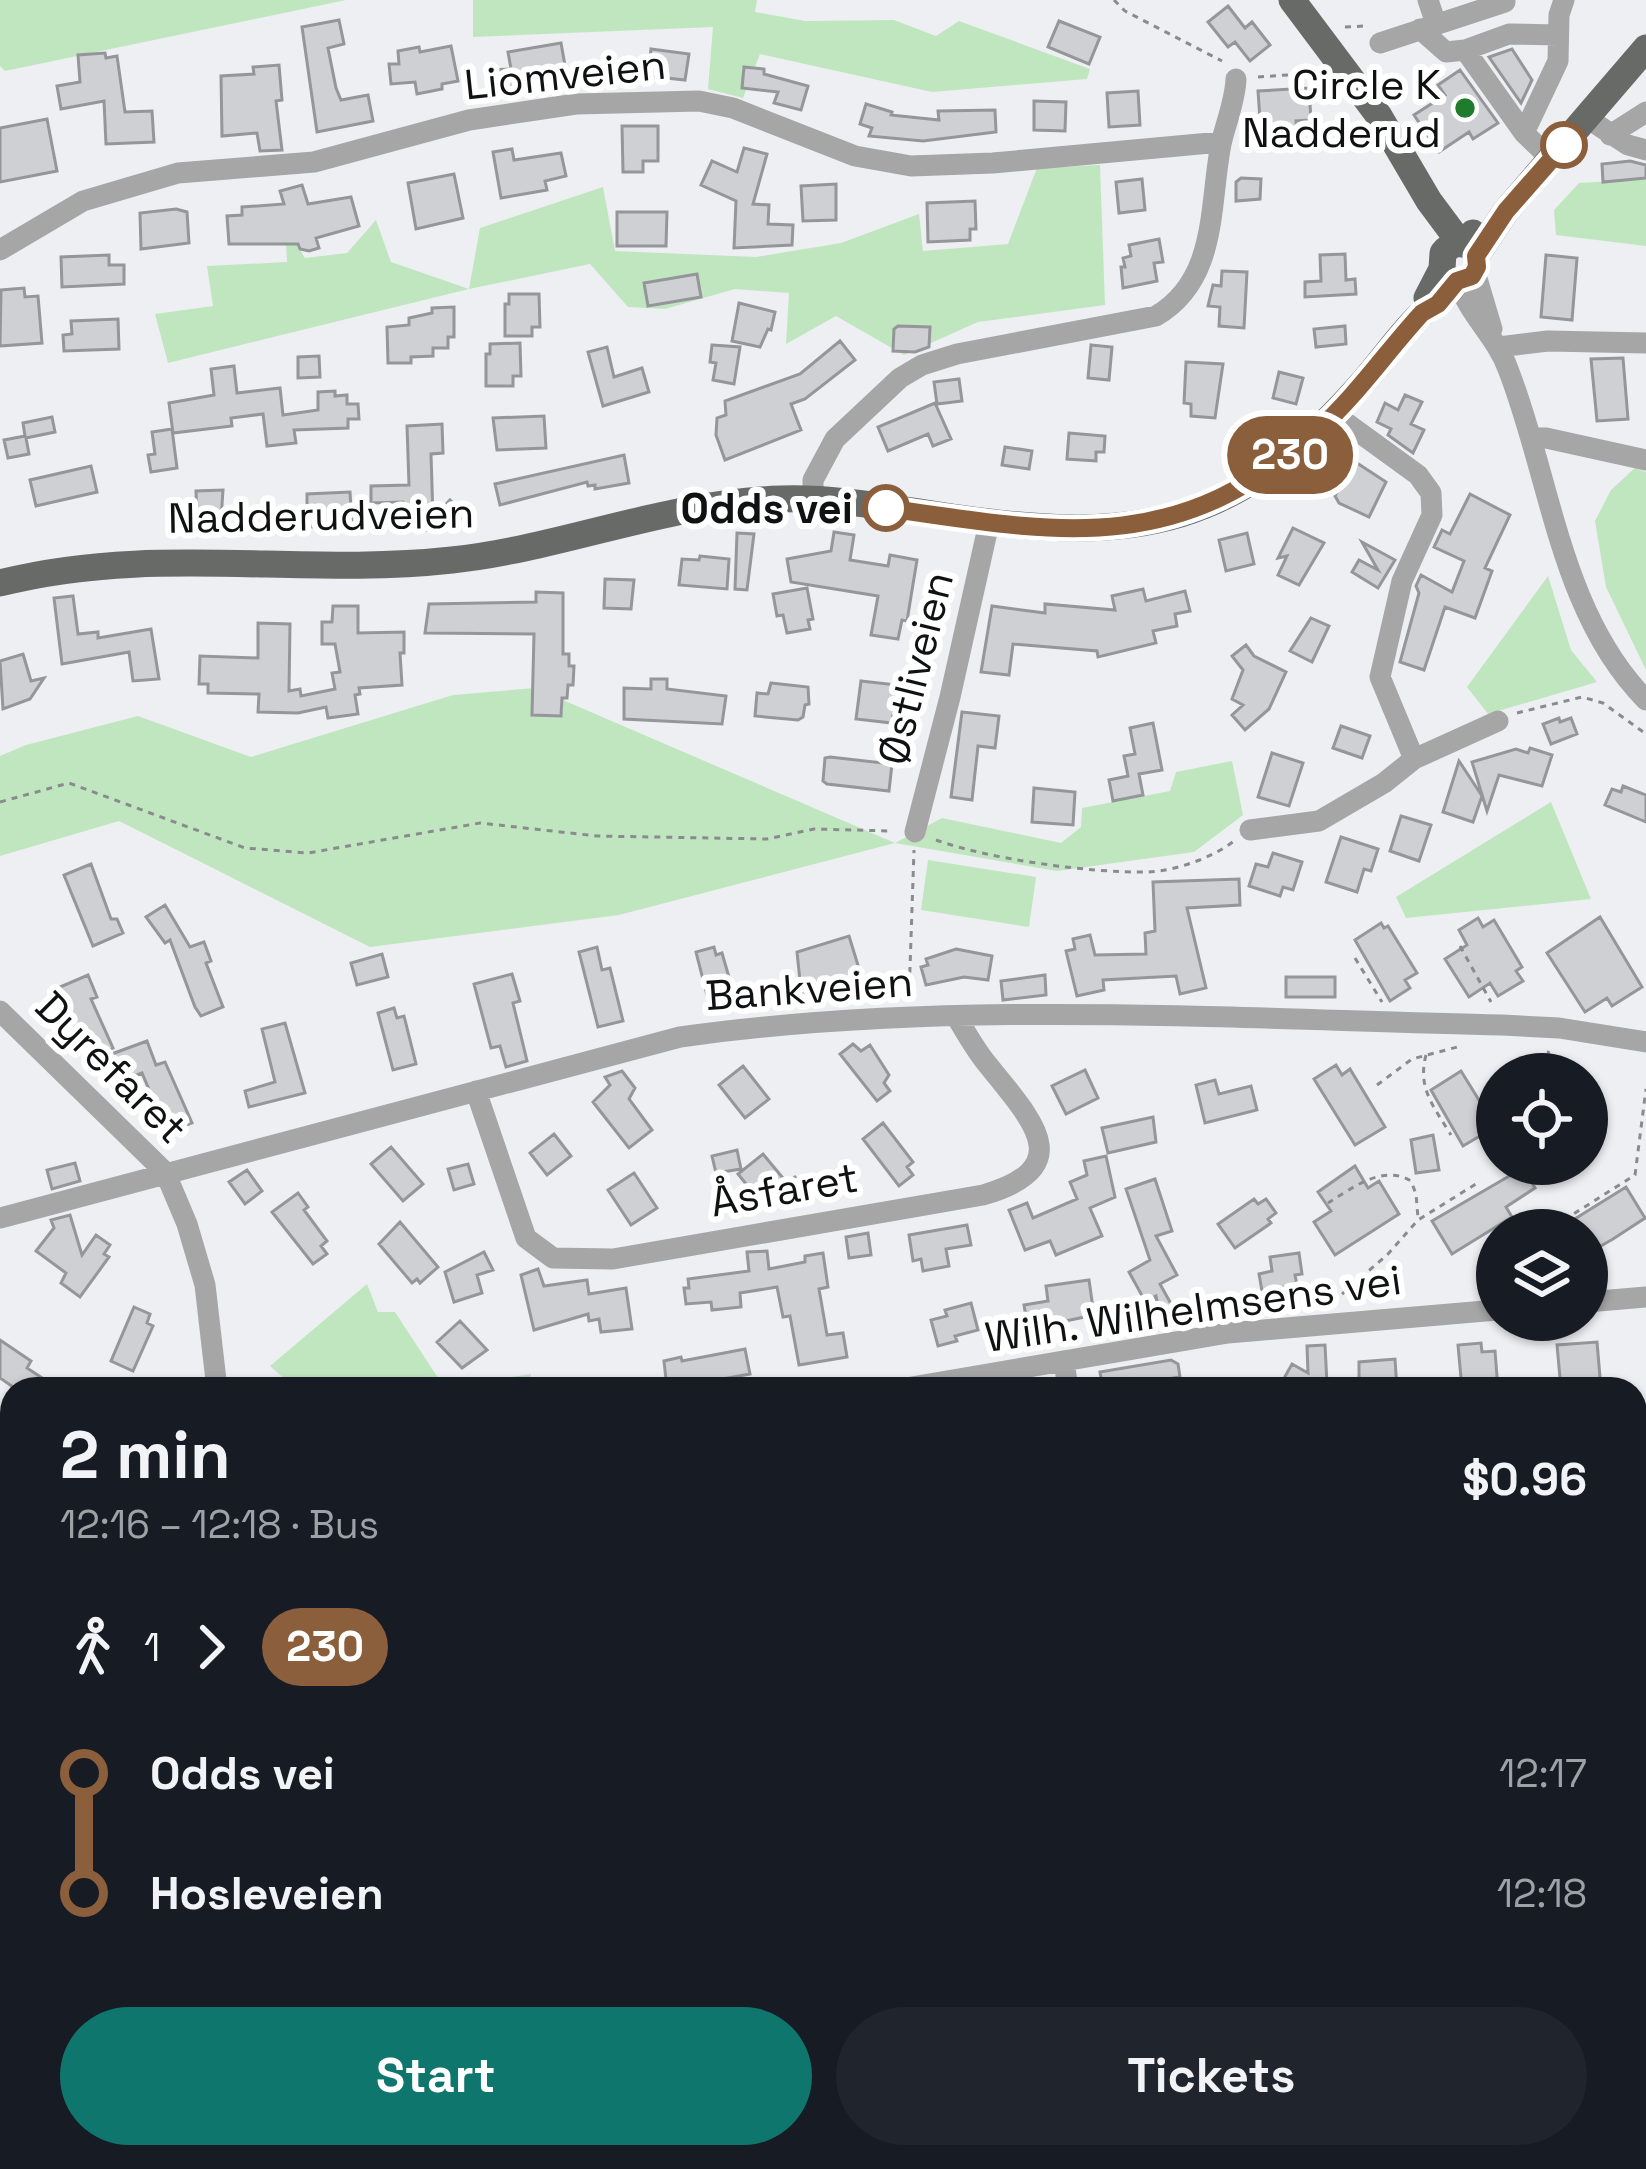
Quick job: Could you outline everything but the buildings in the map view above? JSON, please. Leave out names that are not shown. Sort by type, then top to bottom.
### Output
[{"type":"main road","points":[[1292,0],[1379,116],[1455,252]]},
{"type":"main road","name":"Nadderudveien","points":[[0,583],[64,568],[144,561],[382,564],[452,560],[743,501],[813,500],[989,523],[1101,530],[1204,506],[1275,467],[1334,414],[1422,313],[1455,252],[1552,160],[1598,127],[1646,48]]},
{"type":"street","points":[[1428,0],[1428,26],[1446,52],[1509,34],[1558,35]]},
{"type":"street","points":[[1524,134],[1558,61],[1564,0]]},
{"type":"street","points":[[1380,44],[1507,1]]},
{"type":"street","points":[[1466,50],[1524,134],[1552,160]]},
{"type":"street","points":[[813,500],[813,480],[835,439],[900,378],[922,365],[1136,320],[1173,306],[1204,260],[1221,142],[1235,100],[1236,79]]},
{"type":"street","name":"Liomveien","points":[[0,250],[83,201],[129,185],[178,173],[314,162],[469,120],[576,104],[699,101],[734,108],[855,156],[911,166],[1221,142]]},
{"type":"street","points":[[1598,127],[1646,112]]},
{"type":"street","points":[[1598,127],[1646,150]]},
{"type":"street","points":[[1455,252],[1478,318],[1496,341],[1533,438],[1584,606],[1608,654],[1646,700]]},
{"type":"street","points":[[1496,341],[1646,343]]},
{"type":"street","points":[[1334,414],[1418,475],[1431,493],[1432,515],[1402,581],[1380,677],[1414,759]]},
{"type":"street","points":[[1533,438],[1646,460]]},
{"type":"street","name":"Østliveien","points":[[915,832],[989,523]]},
{"type":"street","points":[[1250,830],[1319,820],[1384,783],[1414,759],[1498,721]]},
{"type":"street","name":"Dyrefaret","points":[[0,1011],[165,1172],[205,1286],[216,1377]]},
{"type":"street","name":"Bankveien","points":[[0,1219],[680,1037],[754,1027],[908,1017],[1387,1022],[1558,1028],[1646,1042]]},
{"type":"street","name":"Åsfaret","points":[[476,1091],[526,1238],[553,1258],[614,1258],[983,1195],[1024,1181],[1040,1152],[1030,1117],[980,1056],[957,1018]]},
{"type":"street","points":[[1608,1300],[1646,1297]]},
{"type":"street","name":"Wilh. Wilhelmsens vei","points":[[967,1377],[1228,1334],[1476,1312]]},
{"type":"street","points":[[1064,1360],[1066,1377]]},
{"type":"path","points":[[1114,0],[1125,11],[1222,61],[1236,79],[1315,73],[1310,61]]},
{"type":"path","points":[[1498,721],[1582,697],[1603,703],[1646,734]]},
{"type":"path","points":[[0,802],[69,783],[245,848],[308,853],[479,823],[597,836],[767,838],[814,829],[915,832],[972,853],[1150,872],[1199,860],[1250,830]]},
{"type":"path","points":[[908,1017],[915,832]]},
{"type":"path","points":[[1460,946],[1489,992],[1493,1024]]},
{"type":"path","points":[[1355,958],[1380,997],[1387,1022]]},
{"type":"path","points":[[1547,1053],[1558,1028]]},
{"type":"path","points":[[1377,1084],[1426,1053],[1474,1045]]},
{"type":"path","points":[[1426,1053],[1423,1089],[1451,1135]]},
{"type":"path","points":[[1581,1209],[1635,1175],[1646,1089]]},
{"type":"path","points":[[1328,1203],[1364,1181],[1406,1177],[1417,1194],[1418,1220]]},
{"type":"path","points":[[1321,1325],[1328,1306],[1388,1254],[1418,1220],[1476,1184]]},
{"type":"green space","points":[[0,0],[346,0],[5,71],[0,66]]},
{"type":"green space","points":[[473,0],[757,0],[755,12],[805,21],[894,20],[936,36],[959,21],[1090,69],[1087,79],[932,92],[760,54],[743,98],[708,89],[713,27],[473,37]]},
{"type":"green space","points":[[1100,165],[1105,305],[978,322],[904,355],[836,316],[786,344],[789,293],[735,289],[665,309],[628,307],[590,264],[469,289],[480,228],[603,187],[615,251],[756,257],[841,243],[919,214],[923,251],[1008,244],[1037,168]]},
{"type":"green space","points":[[1646,179],[1646,246],[1556,235],[1554,210],[1579,183]]},
{"type":"green space","points":[[376,220],[391,262],[469,289],[168,363],[155,314],[213,306],[207,266],[287,262],[285,225],[305,258],[347,253]]},
{"type":"green space","points":[[1635,468],[1646,472],[1646,670],[1606,587],[1595,521],[1611,490]]},
{"type":"green space","points":[[1548,576],[1571,650],[1597,682],[1488,714],[1467,687]]},
{"type":"green space","points":[[535,688],[895,843],[619,915],[370,947],[119,821],[0,856],[0,756],[26,745],[138,716],[251,757],[453,695]]},
{"type":"green space","points":[[1232,761],[1243,815],[1194,852],[1057,871],[895,843],[942,818],[1061,843],[1081,827],[1082,808],[1170,791],[1176,772]]},
{"type":"green space","points":[[1551,802],[1591,899],[1406,918],[1396,897]]},
{"type":"green space","points":[[928,860],[1036,877],[1029,927],[921,910]]},
{"type":"green space","points":[[367,1284],[378,1312],[395,1312],[437,1377],[282,1377],[270,1366]]},
{"type":"bus line","name":"230","points":[[886,508],[1037,528],[1101,530],[1166,518],[1245,487],[1322,428],[1422,313],[1438,304],[1457,281],[1472,276],[1476,256],[1506,211],[1564,145]]},
{"type":"place","name":"Circle K Nadderud","points":[[1465,108]]},
{"type":"place","name":"Odds vei","points":[[886,508]]}]
